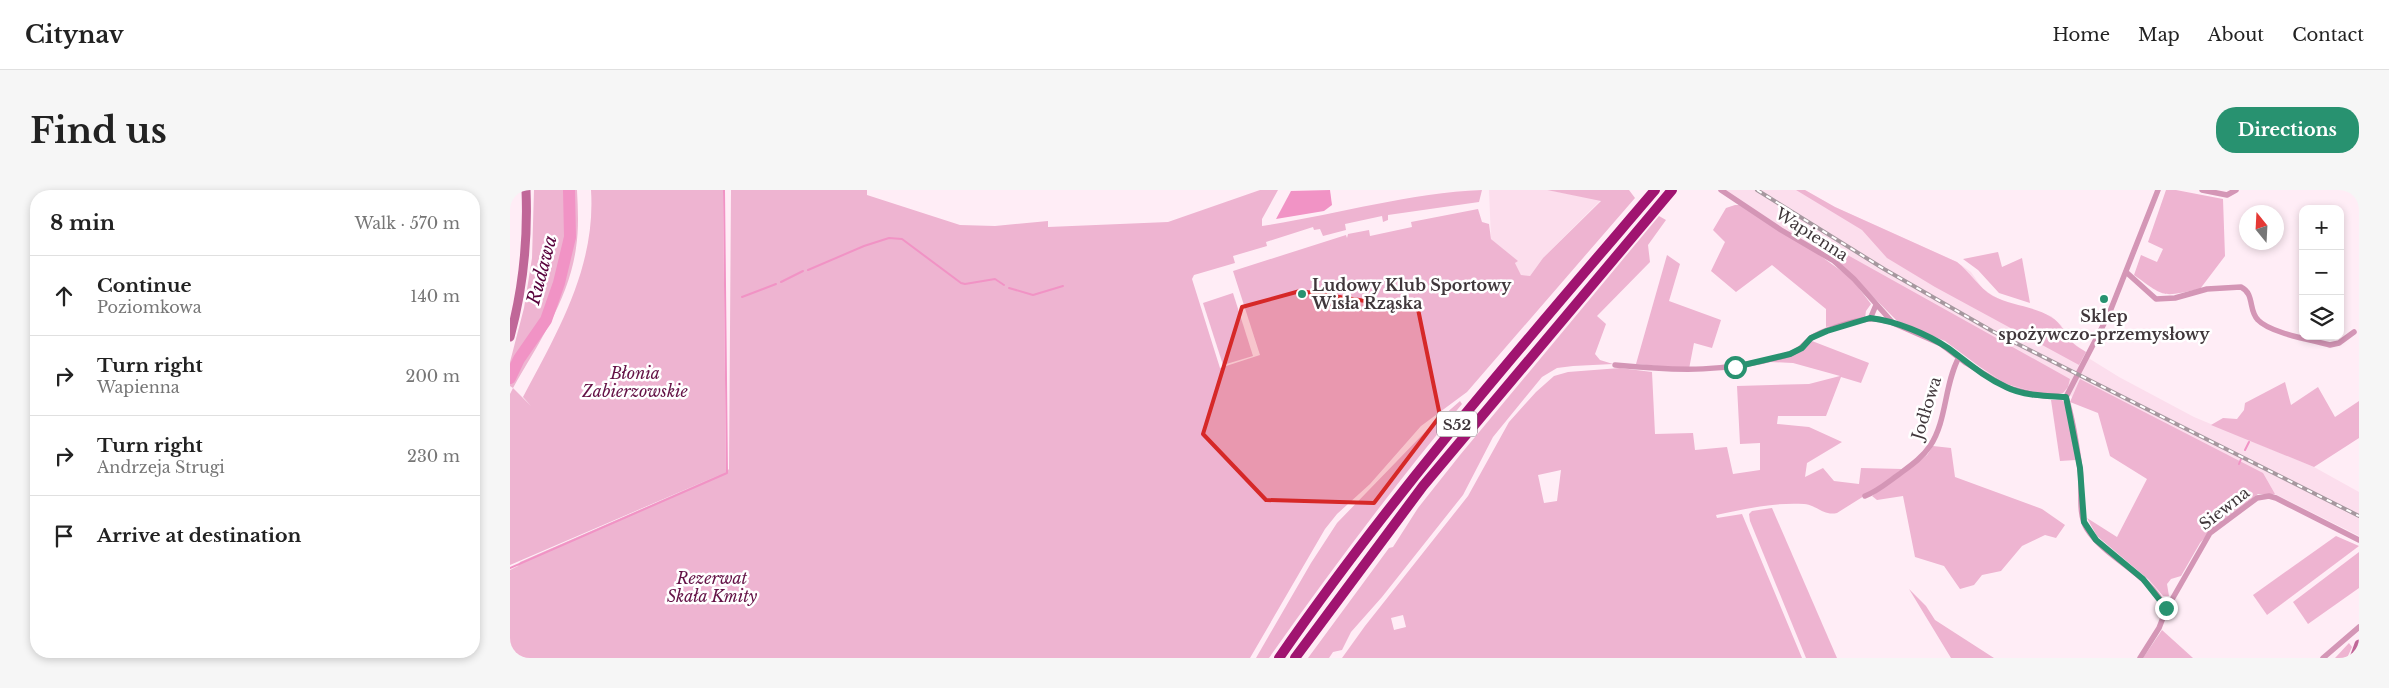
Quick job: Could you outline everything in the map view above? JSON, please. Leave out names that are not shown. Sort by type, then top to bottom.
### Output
[{"type":"highway","name":"S52","points":[[1279,658],[1411,480],[1493,379],[1655,190]]},
{"type":"highway","name":"S52","points":[[1295,658],[1423,486],[1672,190]]},
{"type":"main road","points":[[510,337],[524,260],[526,190]]},
{"type":"main road","points":[[2354,658],[2359,644]]},
{"type":"street","name":"Wapienna","points":[[1721,190],[1781,230],[1834,261],[1854,279],[1893,323],[1941,344],[1958,358],[2008,388],[2036,396],[2066,397]]},
{"type":"street","points":[[2158,190],[2109,314],[2066,397],[2080,468],[2084,522],[2096,540],[2143,579],[2163,602],[2166,610]]},
{"type":"street","points":[[2202,190],[2227,195],[2236,190]]},
{"type":"street","points":[[2126,272],[2156,299],[2174,298],[2207,289],[2241,287],[2250,293],[2253,310],[2262,323],[2275,329],[2330,346],[2338,344],[2354,332]]},
{"type":"street","points":[[1870,318],[1876,305]]},
{"type":"street","points":[[1615,365],[1708,371],[1735,367],[1790,354],[1802,348],[1811,338],[1870,318],[1893,323]]},
{"type":"street","name":"Jodłowa","points":[[1865,496],[1916,462],[1929,447],[1942,413],[1953,368],[1958,358]]},
{"type":"street","name":"Siewna","points":[[2140,658],[2159,628],[2166,610],[2210,533],[2257,498],[2270,496],[2276,498],[2359,540]]},
{"type":"street","points":[[2323,658],[2359,627]]},
{"type":"highlighted area","points":[[1300,291],[1418,309],[1440,416],[1374,503],[1266,500],[1203,434],[1242,307]]},
{"type":"shaded area","points":[[1330,190],[1332,205],[1324,211],[1276,219],[1291,191]]},
{"type":"shaded area","points":[[1489,190],[1547,190],[1601,200],[1543,258],[1530,276],[1521,275],[1515,263],[1517,261],[1491,239]]},
{"type":"shaded area","points":[[1724,190],[1805,190],[1835,207],[1957,262],[1971,272],[1982,288],[1992,295],[2005,302],[2051,316],[2061,325],[2073,343],[2086,352],[2090,359],[2119,377],[2194,417],[2314,467],[2359,492],[2359,536],[2275,494],[2244,476],[2213,454],[2063,393],[1782,228]]},
{"type":"green space","points":[[534,190],[577,190],[577,241],[567,285],[551,321],[513,388],[510,386],[510,362],[524,308],[532,258]]},
{"type":"green space","points":[[591,190],[723,190],[726,472],[729,469],[731,190],[867,190],[867,195],[960,225],[995,226],[1048,221],[1048,227],[1168,222],[1260,190],[1278,190],[1262,219],[1262,226],[1427,195],[1482,190],[1479,202],[1388,215],[1388,220],[1383,222],[1382,216],[1345,224],[1346,230],[1323,236],[1320,229],[1314,230],[1313,227],[1266,242],[1267,246],[1233,256],[1235,263],[1194,275],[1192,279],[1220,368],[1260,355],[1233,271],[1346,235],[1347,238],[1348,234],[1369,230],[1370,236],[1412,227],[1411,222],[1478,209],[1482,222],[1489,224],[1491,239],[1518,261],[1515,263],[1521,275],[1530,276],[1543,258],[1601,201],[1547,190],[1629,190],[1635,198],[1467,392],[1421,426],[1370,484],[1337,514],[1325,529],[1250,658],[510,658],[510,570],[518,566],[520,562],[724,473],[510,565],[510,394],[513,388],[531,406],[523,397],[561,323],[581,272],[591,218]]},
{"type":"green space","points":[[1796,190],[1805,190],[1835,207],[1957,262],[1983,289],[1993,296],[2045,313],[2058,322],[2076,346],[2086,352],[2079,365],[1935,287],[1887,258],[1862,230]]},
{"type":"green space","points":[[2166,190],[2176,190],[2223,199],[2225,256],[2200,289],[2164,294],[2134,275],[2141,255],[2157,262],[2163,249],[2148,242]]},
{"type":"green space","points":[[1742,205],[1811,249],[1851,278],[1871,304],[1866,311],[1865,318],[1826,327],[1826,309],[1772,265],[1736,292],[1711,271],[1725,242],[1713,230],[1726,208]]},
{"type":"green space","points":[[1659,216],[1666,220],[1648,245],[1650,262],[1597,316],[1606,324],[1595,354],[1600,360],[1613,364],[1557,368],[1542,377],[1493,437],[1463,495],[1382,597],[1351,632],[1342,650],[1333,652],[1329,658],[1308,658],[1389,548],[1393,547],[1418,508],[1460,455]]},
{"type":"green space","points":[[1835,248],[2070,379],[2068,387],[2063,393],[2053,395],[2006,384],[1945,341],[1899,323],[1838,261],[1821,249]]},
{"type":"green space","points":[[1998,252],[2002,267],[2022,258],[2030,303],[1999,293],[1978,270],[1963,259]]},
{"type":"green space","points":[[1667,255],[1680,264],[1669,301],[1721,320],[1712,348],[1694,343],[1689,369],[1636,364]]},
{"type":"green space","points":[[1233,293],[1253,356],[1223,365],[1203,303]]},
{"type":"green space","points":[[1812,341],[1869,363],[1861,383],[1841,377],[1826,416],[1778,416],[1777,424],[1809,427],[1842,442],[1807,463],[1805,477],[1823,468],[1834,481],[1859,484],[1861,468],[1902,469],[1880,486],[1837,513],[1824,512],[1804,504],[1782,504],[1760,506],[1716,515],[1717,518],[1742,514],[1802,658],[1342,658],[1468,496],[1509,422],[1536,392],[1554,376],[1568,372],[1620,368],[1652,372],[1655,434],[1693,433],[1695,450],[1727,447],[1733,474],[1760,470],[1760,443],[1740,444],[1737,386],[1809,384],[1840,376],[1793,363],[1770,362],[1797,354]],"holes":[[[1561,470],[1557,501],[1544,503],[1538,475]],[[1403,615],[1406,627],[1394,630],[1391,618]]]},
{"type":"green space","points":[[2080,379],[2263,473],[2275,494],[2258,494],[2215,526],[2200,543],[2181,576],[2171,579],[2167,584],[2169,596],[2163,596],[2149,580],[2097,536],[2087,518],[2117,537],[2147,479],[2110,456],[2098,413],[2070,402]]},
{"type":"green space","points":[[2285,382],[2291,405],[2318,387],[2335,417],[2359,401],[2359,438],[2314,467],[2211,425],[2223,418],[2237,419],[2244,410],[2245,403]]},
{"type":"green space","points":[[2051,400],[2062,400],[2065,403],[2076,460],[2060,461]]},
{"type":"green space","points":[[1460,401],[1462,404],[1363,529],[1269,658],[1256,658],[1311,563],[1337,523],[1427,430]]},
{"type":"green space","points":[[1933,446],[1951,448],[1955,477],[2042,509],[2065,525],[2056,538],[2045,535],[2022,546],[2001,571],[1982,575],[1974,585],[1960,589],[1944,566],[1915,557],[1903,496],[1877,500],[1872,496],[1927,455]]},
{"type":"green space","points":[[1772,508],[1837,658],[1806,658],[1750,521],[1749,514],[1752,511]]},
{"type":"green space","points":[[2336,536],[2359,546],[2267,615],[2253,595]]},
{"type":"green space","points":[[2359,552],[2359,588],[2308,624],[2293,602]]},
{"type":"green space","points":[[1909,589],[1926,606],[1935,620],[1994,658],[1951,658]]},
{"type":"green space","points":[[2162,630],[2193,658],[2143,658]]},
{"type":"green space","points":[[2349,643],[2352,647],[2347,658],[2335,658]]},
{"type":"waterway","name":"Rudawa","points":[[510,378],[519,359],[546,320],[559,283],[570,237],[569,190]]},
{"type":"waterway","points":[[510,568],[727,473],[724,190]]},
{"type":"waterway","points":[[808,270],[864,246],[889,238],[902,239],[961,283],[995,279],[1004,285]]},
{"type":"waterway","points":[[781,282],[803,271]]},
{"type":"waterway","points":[[742,297],[776,284]]},
{"type":"waterway","points":[[1009,288],[1033,295],[1063,286]]},
{"type":"waterway","points":[[2245,450],[2249,442]]},
{"type":"waterway","points":[[2239,464],[2241,459]]},
{"type":"railway","points":[[1757,190],[1884,269],[1992,331],[2359,516]]},
{"type":"place","name":"Ludowy Klub Sportowy Wisła Rząska","points":[[1302,294]]},
{"type":"place","name":"Sklep spożywczo-przemysłowy","points":[[2104,299]]},
{"type":"route","points":[[1735,367],[1790,354],[1802,348],[1811,338],[1870,318],[1893,323],[1941,344],[1958,358],[2008,388],[2036,396],[2066,397],[2080,468],[2084,522],[2096,540],[2143,579],[2166,608]]},
{"type":"park label","name":"Błonia Zabierzowskie","points":[[635,382]]},
{"type":"park label","name":"Rezerwat Skała Kmity","points":[[712,587]]}]
